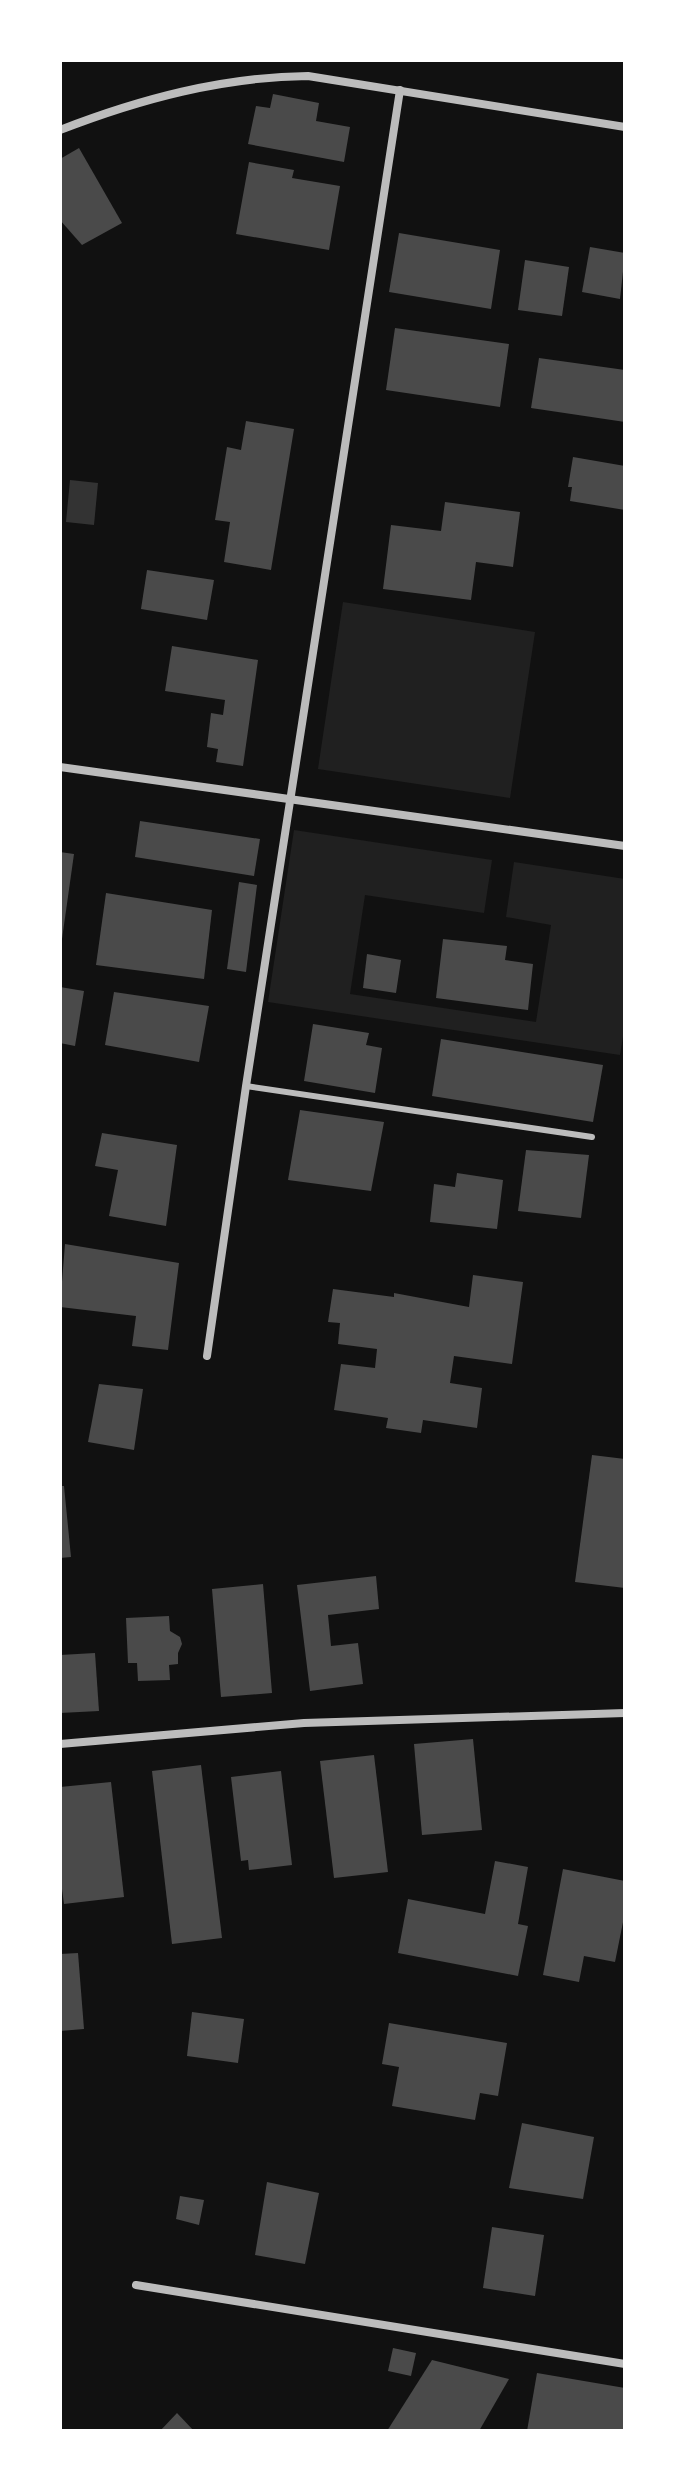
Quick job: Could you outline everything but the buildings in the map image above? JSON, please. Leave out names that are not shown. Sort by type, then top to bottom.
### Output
[{"type":"street","points":[[60,130],[138,103],[239,80],[308,76],[625,127]]},
{"type":"street","points":[[207,1356],[400,90]]},
{"type":"street","points":[[60,767],[625,846]]},
{"type":"street","points":[[60,1744],[304,1723],[625,1713]]},
{"type":"street","points":[[136,2285],[625,2364]]},
{"type":"lane","points":[[246,1086],[592,1137]]},
{"type":"shaded area","points":[[70,480],[98,483],[94,525],[66,522]]},
{"type":"shaded area","points":[[343,602],[535,632],[510,798],[318,769]]},
{"type":"shaded area","points":[[294,830],[492,860],[484,913],[365,895],[350,994],[536,1022],[551,925],[506,917],[514,862],[625,879],[625,1024],[620,1055],[268,1002]]}]
